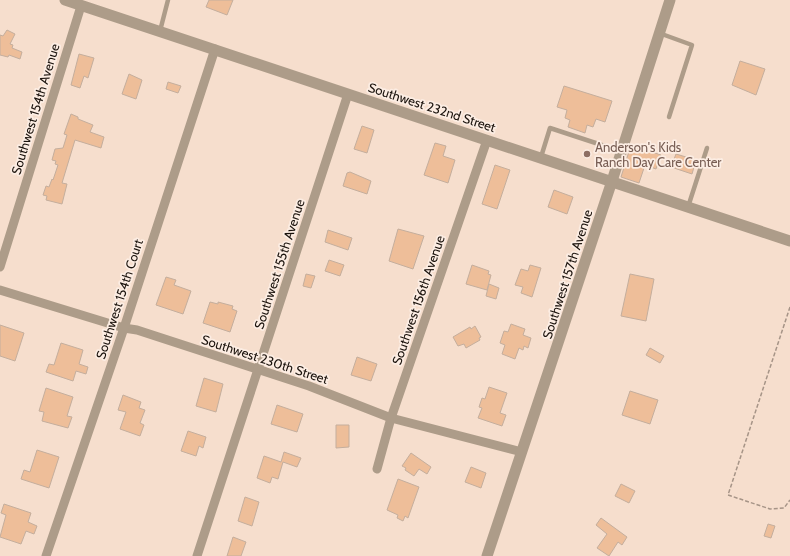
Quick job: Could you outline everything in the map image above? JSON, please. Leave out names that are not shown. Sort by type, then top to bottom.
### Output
[{"type":"street","name":"Southwest 157th Avenue","points":[[487,556],[622,152],[670,0]]},
{"type":"street","name":"Southwest 232nd Street","points":[[72,2],[790,241]]},
{"type":"street","name":"Southwest 154th Avenue","points":[[0,267],[72,2]]},
{"type":"street","name":"Southwest 154th Court","points":[[46,556],[124,328],[215,49]]},
{"type":"street","name":"Southwest 155th Avenue","points":[[197,556],[348,94]]},
{"type":"street","name":"Southwest 156th Avenue","points":[[377,469],[391,418],[487,140]]},
{"type":"street","name":"Southwest 230th Street","points":[[0,290],[124,328],[137,330],[309,386],[391,418],[522,452]]},
{"type":"lane","points":[[160,31],[168,0]]},
{"type":"lane","points":[[660,33],[692,45],[669,117]]},
{"type":"lane","points":[[541,157],[550,128],[622,152]]},
{"type":"lane","points":[[688,207],[707,148]]},
{"type":"path","points":[[790,307],[728,495],[770,509],[784,508],[790,500]]},
{"type":"building","points":[[209,0],[233,0],[227,15],[206,7]]},
{"type":"building","points":[[7,30],[15,34],[10,44],[13,45],[12,48],[22,52],[20,59],[9,55],[8,57],[0,55],[0,35],[3,36]]},
{"type":"building","points":[[79,54],[94,58],[88,78],[84,76],[80,88],[71,85]]},
{"type":"building","points":[[740,61],[765,69],[756,95],[732,85]]},
{"type":"building","points":[[129,74],[142,80],[136,99],[122,94]]},
{"type":"building","points":[[168,82],[181,86],[178,93],[166,89]]},
{"type":"building","points":[[564,86],[612,101],[605,122],[596,119],[593,127],[587,125],[585,133],[568,127],[570,120],[565,118],[567,110],[557,107]]},
{"type":"building","points":[[71,114],[78,117],[78,119],[93,125],[90,132],[104,137],[101,148],[75,140],[62,183],[67,184],[62,204],[46,200],[47,196],[43,195],[46,186],[49,187],[52,179],[53,180],[58,165],[55,164],[56,161],[52,160],[55,149],[63,148],[67,135],[64,134]]},
{"type":"building","points":[[362,126],[374,130],[367,153],[354,149]]},
{"type":"building","points":[[435,143],[446,146],[443,156],[455,160],[448,183],[424,175]]},
{"type":"building","points":[[631,145],[661,155],[656,169],[645,165],[639,183],[621,177]]},
{"type":"building","points":[[676,154],[696,160],[692,174],[671,167]]},
{"type":"building","points":[[495,165],[510,170],[497,209],[482,204]]},
{"type":"building","points":[[350,172],[371,181],[367,194],[343,186],[347,173]]},
{"type":"building","points":[[554,190],[573,197],[567,214],[548,207]]},
{"type":"building","points":[[398,229],[424,236],[413,269],[389,261]]},
{"type":"building","points":[[328,230],[352,238],[348,250],[325,242]]},
{"type":"building","points":[[329,260],[344,265],[340,276],[325,271]]},
{"type":"building","points":[[472,265],[489,271],[488,274],[491,275],[487,290],[466,284]]},
{"type":"building","points":[[530,265],[541,268],[532,297],[521,293],[523,287],[515,285],[521,269],[528,271]]},
{"type":"building","points":[[306,274],[315,276],[311,288],[303,286]]},
{"type":"building","points":[[630,274],[654,279],[646,321],[621,316]]},
{"type":"building","points":[[166,277],[176,280],[174,285],[191,291],[183,314],[156,305]]},
{"type":"building","points":[[489,284],[499,288],[496,299],[486,296]]},
{"type":"building","points":[[210,302],[218,304],[218,302],[233,306],[232,309],[237,311],[230,332],[203,323]]},
{"type":"building","points":[[511,324],[525,329],[523,335],[531,338],[528,348],[524,346],[523,350],[519,348],[515,359],[502,354],[505,345],[500,343],[504,331],[508,332]]},
{"type":"building","points":[[0,325],[24,333],[15,361],[0,356]]},
{"type":"building","points":[[475,326],[481,337],[479,338],[480,340],[466,348],[464,344],[458,346],[453,337],[470,327],[471,329]]},
{"type":"building","points":[[61,343],[83,350],[79,364],[88,367],[86,374],[76,371],[73,381],[46,372],[49,364],[54,365]]},
{"type":"building","points":[[650,348],[664,356],[660,363],[646,355]]},
{"type":"building","points":[[357,357],[377,364],[371,381],[351,375]]},
{"type":"building","points":[[204,378],[223,384],[216,412],[196,406]]},
{"type":"building","points":[[489,387],[507,393],[500,413],[506,415],[502,426],[478,418],[482,408],[479,407],[482,398],[485,399]]},
{"type":"building","points":[[46,388],[73,397],[67,416],[72,417],[68,428],[42,421],[44,412],[39,411]]},
{"type":"building","points":[[630,391],[658,400],[650,424],[622,415]]},
{"type":"building","points":[[123,395],[141,402],[139,408],[145,410],[140,423],[144,425],[140,436],[120,429],[126,412],[118,410]]},
{"type":"building","points":[[277,405],[303,414],[297,432],[271,424]]},
{"type":"building","points":[[336,425],[349,425],[349,447],[336,448]]},
{"type":"building","points":[[188,431],[206,437],[203,448],[199,446],[196,456],[181,451]]},
{"type":"building","points":[[37,450],[59,457],[49,488],[21,479],[24,470],[30,472]]},
{"type":"building","points":[[284,452],[301,458],[297,467],[283,462],[278,479],[272,477],[270,483],[257,478],[264,456],[281,462]]},
{"type":"building","points":[[411,453],[431,467],[427,474],[419,469],[414,476],[405,470],[406,468],[402,466]]},
{"type":"building","points":[[471,467],[486,473],[481,488],[465,482]]},
{"type":"building","points":[[398,479],[419,487],[408,518],[405,516],[403,521],[397,518],[398,515],[387,510]]},
{"type":"building","points":[[621,484],[635,491],[629,503],[615,496]]},
{"type":"building","points":[[245,497],[259,502],[252,526],[238,521]]},
{"type":"building","points":[[4,504],[31,513],[28,522],[37,526],[34,534],[26,531],[21,544],[0,537],[6,515],[1,513]]},
{"type":"building","points":[[601,518],[627,537],[622,545],[618,542],[609,556],[597,548],[607,534],[596,525]]},
{"type":"building","points":[[768,524],[775,526],[771,538],[764,536]]},
{"type":"building","points":[[233,537],[246,542],[241,556],[227,556]]},
{"type":"place","name":"Anderson's Kids Ranch Day Care Center","points":[[587,154]]}]
